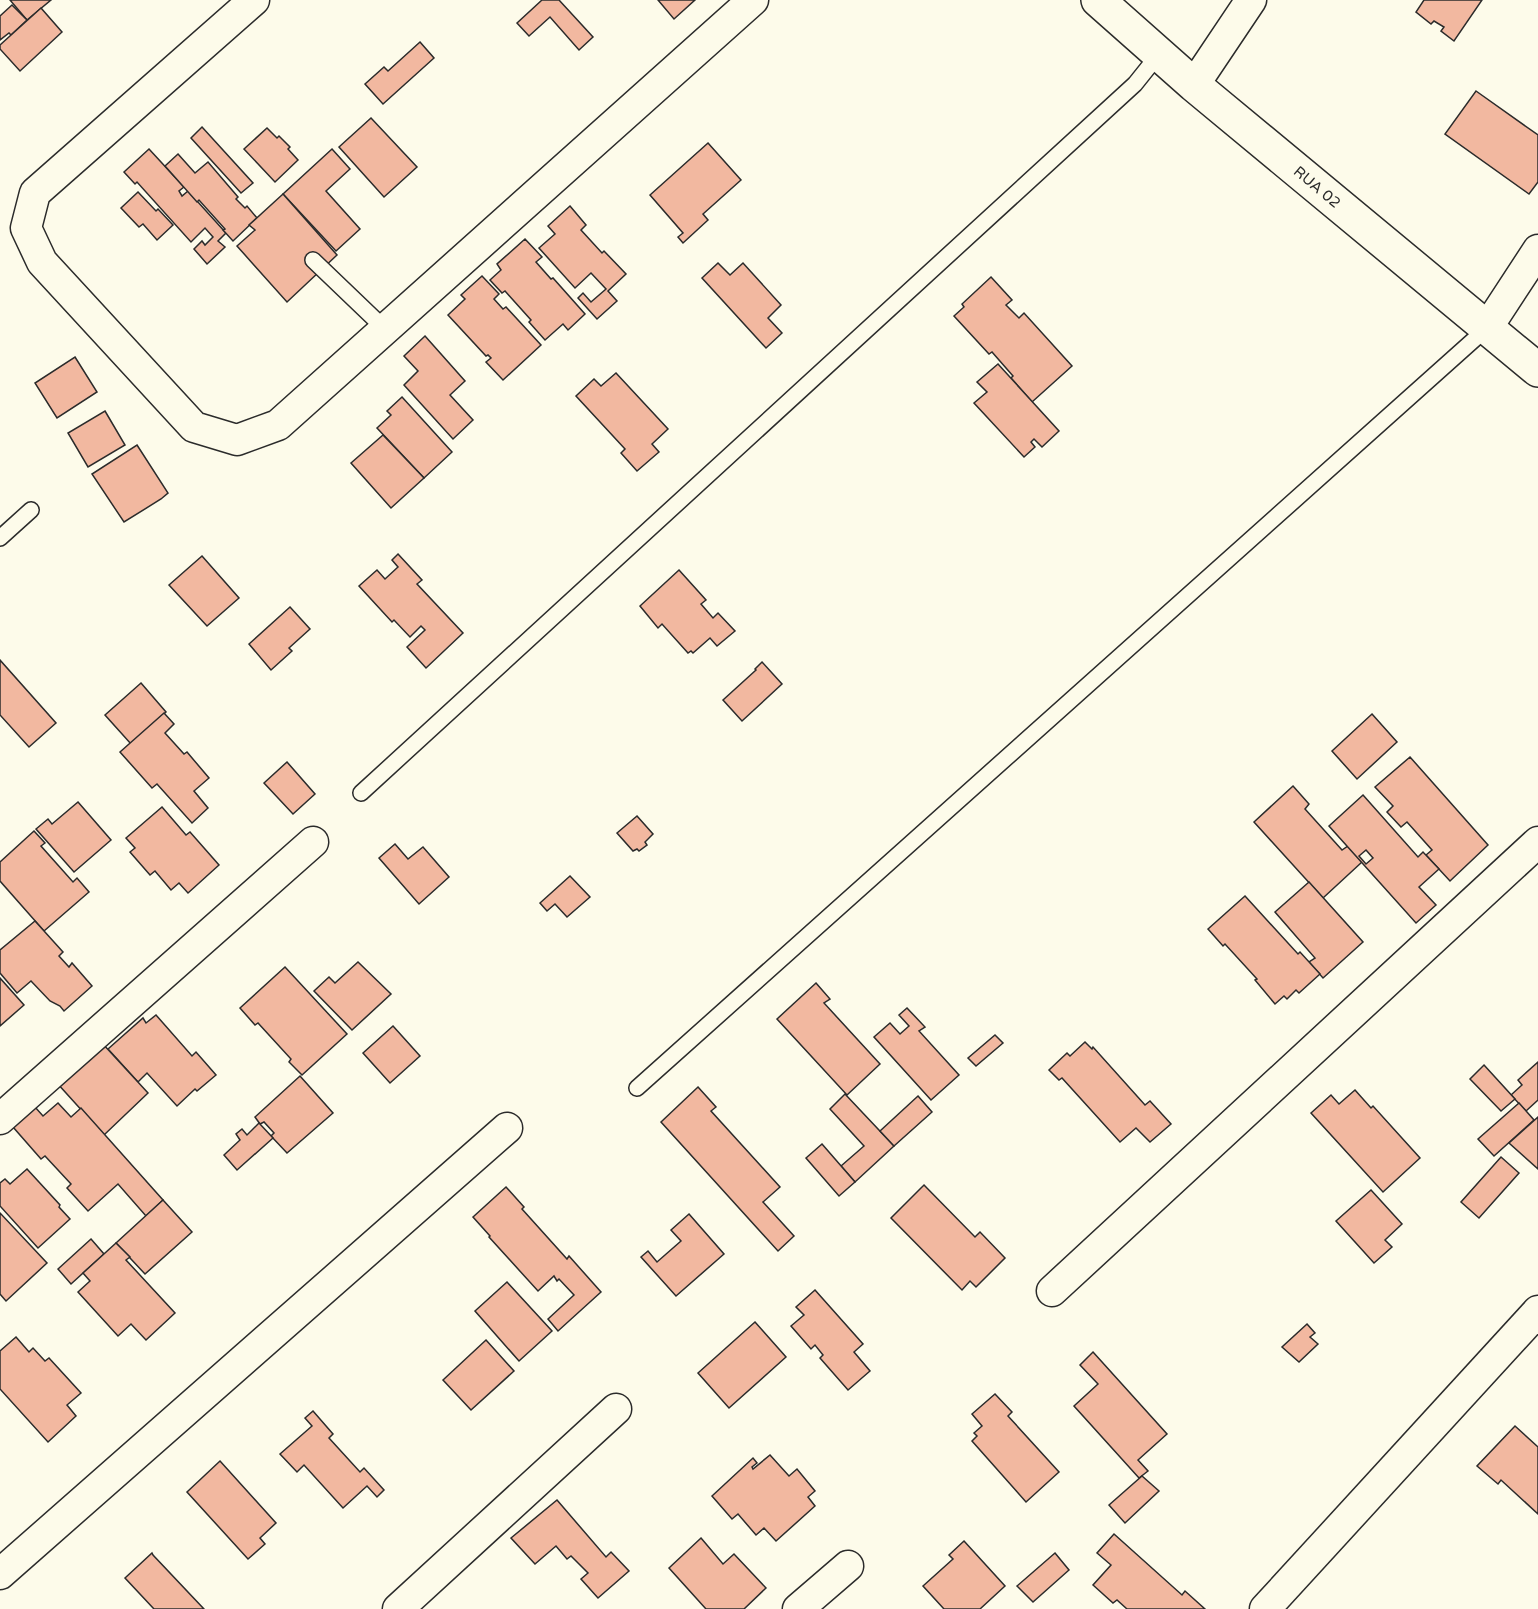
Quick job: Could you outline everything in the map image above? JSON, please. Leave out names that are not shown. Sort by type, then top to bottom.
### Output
[{"type":"street","points":[[254,0],[35,193],[26,228],[42,262],[194,427],[237,440],[278,425],[753,0]]},
{"type":"street","name":"RUA 02","points":[[1098,0],[1194,85],[1538,370]]},
{"type":"street","points":[[1194,85],[1251,0]]},
{"type":"street","points":[[1486,328],[1538,250]]},
{"type":"street","points":[[0,1119],[313,842]]},
{"type":"street","points":[[1052,1291],[1538,842]]},
{"type":"street","points":[[0,1574],[507,1128]]},
{"type":"street","points":[[1265,1609],[1538,1311]]},
{"type":"street","points":[[398,1609],[616,1409]]},
{"type":"street","points":[[798,1609],[848,1566]]},
{"type":"lane","points":[[361,793],[1135,84],[1159,54]]},
{"type":"lane","points":[[313,260],[385,329]]},
{"type":"lane","points":[[637,1088],[1486,328]]},
{"type":"lane","points":[[0,538],[31,510]]},
{"type":"building","points":[[10,0],[51,0],[27,20]]},
{"type":"building","points":[[542,0],[559,0],[593,37],[579,50],[550,17],[529,36],[517,23]]},
{"type":"building","points":[[658,0],[695,0],[674,19]]},
{"type":"building","points":[[1424,0],[1482,0],[1454,41],[1441,31],[1444,27],[1434,21],[1431,24],[1416,12]]},
{"type":"building","points":[[12,5],[27,20],[11,35],[9,33],[0,40],[0,16]]},
{"type":"building","points":[[41,8],[62,32],[20,71],[0,49],[0,45]]},
{"type":"building","points":[[420,42],[434,58],[383,104],[365,84],[384,67],[388,71]]},
{"type":"building","points":[[1476,91],[1538,135],[1538,182],[1529,194],[1445,134]]},
{"type":"building","points":[[371,118],[417,167],[384,197],[339,147]]},
{"type":"building","points":[[202,127],[253,183],[241,193],[191,138]]},
{"type":"building","points":[[267,128],[290,147],[288,149],[298,160],[275,182],[244,149]]},
{"type":"building","points":[[708,143],[741,180],[703,214],[708,220],[683,243],[678,237],[683,233],[650,195]]},
{"type":"building","points":[[149,149],[184,187],[179,191],[182,196],[188,191],[226,233],[218,241],[225,247],[207,264],[194,249],[202,241],[205,245],[213,237],[205,228],[191,242],[137,182],[135,184],[124,172]]},
{"type":"building","points":[[332,149],[350,169],[326,191],[360,229],[336,251],[283,194]]},
{"type":"building","points":[[178,154],[195,173],[208,162],[238,197],[236,199],[245,208],[247,206],[257,218],[233,241],[199,200],[197,202],[165,166]]},
{"type":"building","points":[[138,192],[173,225],[157,240],[143,224],[139,227],[121,208]]},
{"type":"building","points":[[283,194],[337,255],[287,302],[237,246],[255,230],[249,225]]},
{"type":"building","points":[[570,206],[586,225],[581,230],[626,274],[608,291],[617,301],[597,319],[578,298],[583,293],[591,302],[606,289],[591,273],[575,288],[539,248],[555,234],[548,226]]},
{"type":"building","points":[[525,239],[542,257],[536,262],[585,314],[568,330],[563,324],[545,340],[529,322],[531,320],[505,291],[502,293],[490,280],[501,270],[497,264]]},
{"type":"building","points":[[718,263],[730,275],[743,263],[781,305],[768,318],[782,333],[766,348],[702,278]]},
{"type":"building","points":[[482,276],[499,294],[494,299],[503,309],[506,307],[541,345],[503,380],[486,362],[491,358],[486,356],[448,315],[465,299],[461,295]]},
{"type":"building","points":[[991,277],[1012,300],[1006,305],[1019,318],[1024,313],[1072,366],[1032,402],[992,352],[989,354],[954,316],[964,307],[962,304]]},
{"type":"building","points":[[425,336],[465,381],[450,395],[473,420],[453,439],[404,385],[418,371],[404,356]]},
{"type":"building","points":[[75,357],[97,392],[57,418],[35,383]]},
{"type":"building","points":[[998,364],[1059,431],[1042,447],[1034,439],[1031,442],[1035,447],[1024,457],[974,403],[987,392],[977,382]]},
{"type":"building","points":[[616,373],[668,429],[652,444],[659,452],[637,471],[621,453],[625,449],[576,396],[594,379],[601,386]]},
{"type":"building","points":[[402,397],[452,452],[424,478],[377,428],[391,415],[387,411]]},
{"type":"building","points":[[105,411],[125,445],[88,467],[68,433]]},
{"type":"building","points":[[383,435],[424,478],[391,508],[351,463]]},
{"type":"building","points":[[137,445],[168,493],[124,522],[92,474]]},
{"type":"building","points":[[398,554],[422,580],[417,584],[463,633],[426,668],[407,647],[425,630],[421,626],[410,637],[394,620],[392,622],[359,586],[377,570],[385,579],[398,567],[392,560]]},
{"type":"building","points":[[202,556],[239,598],[207,626],[169,585]]},
{"type":"building","points":[[679,570],[706,600],[701,604],[713,618],[718,613],[735,631],[717,646],[710,638],[693,653],[691,651],[688,653],[662,624],[658,628],[640,606]]},
{"type":"building","points":[[290,607],[310,629],[289,648],[292,651],[271,670],[249,644]]},
{"type":"building","points":[[0,660],[56,723],[29,747],[0,715]]},
{"type":"building","points":[[762,662],[782,684],[742,721],[723,700]]},
{"type":"building","points":[[141,683],[166,712],[131,744],[105,715]]},
{"type":"building","points":[[164,713],[174,724],[165,733],[184,754],[187,752],[209,778],[194,791],[208,808],[192,823],[157,784],[152,788],[120,752]]},
{"type":"building","points":[[1372,714],[1397,742],[1357,779],[1332,751]]},
{"type":"building","points":[[1410,757],[1488,845],[1450,881],[1426,855],[1432,850],[1407,822],[1401,827],[1387,812],[1393,806],[1375,787]]},
{"type":"building","points":[[287,762],[315,794],[293,814],[264,783]]},
{"type":"building","points":[[1293,786],[1309,804],[1305,809],[1342,850],[1348,846],[1362,862],[1323,898],[1254,822]]},
{"type":"building","points":[[1363,795],[1418,857],[1423,852],[1439,869],[1419,887],[1436,905],[1416,923],[1329,826]],"holes":[[[1366,850],[1373,858],[1366,864],[1359,856]]]},
{"type":"building","points":[[78,802],[111,840],[74,872],[36,829],[48,819],[52,824]]},
{"type":"building","points":[[162,807],[186,835],[190,832],[219,865],[188,893],[179,883],[171,890],[155,871],[150,875],[130,852],[135,848],[126,838]]},
{"type":"building","points":[[637,816],[653,834],[645,842],[647,845],[639,851],[637,849],[633,851],[617,833]]},
{"type":"building","points":[[34,831],[45,843],[41,846],[73,882],[77,878],[89,892],[44,931],[0,881],[0,862]]},
{"type":"building","points":[[395,844],[408,859],[423,847],[449,877],[419,904],[379,858]]},
{"type":"building","points":[[570,876],[590,897],[567,917],[555,904],[547,911],[540,903]]},
{"type":"building","points":[[1309,882],[1363,942],[1323,978],[1309,962],[1315,958],[1275,912]]},
{"type":"building","points":[[1245,896],[1298,954],[1300,952],[1320,974],[1299,993],[1296,990],[1287,999],[1284,996],[1275,1004],[1255,980],[1257,979],[1208,929]]},
{"type":"building","points":[[35,921],[63,952],[59,956],[69,967],[72,963],[92,986],[64,1011],[50,1001],[31,981],[17,993],[0,973],[0,950]]},
{"type":"building","points":[[358,962],[391,994],[352,1030],[314,991],[329,977],[335,983]]},
{"type":"building","points":[[285,967],[347,1034],[302,1075],[289,1062],[291,1059],[258,1023],[255,1025],[240,1008]]},
{"type":"building","points":[[0,978],[24,1005],[0,1026]]},
{"type":"building","points":[[816,983],[830,999],[824,1003],[880,1064],[847,1095],[777,1019]]},
{"type":"building","points":[[907,1008],[925,1027],[919,1031],[959,1075],[931,1100],[874,1037],[890,1023],[900,1034],[909,1026],[899,1015]]},
{"type":"building","points":[[156,1015],[192,1056],[196,1052],[216,1075],[197,1091],[195,1089],[177,1106],[147,1073],[138,1082],[108,1049],[143,1018],[146,1023]]},
{"type":"building","points":[[393,1026],[420,1056],[390,1083],[363,1053]]},
{"type":"building","points":[[995,1035],[1003,1043],[976,1066],[968,1058]]},
{"type":"building","points":[[1085,1042],[1092,1049],[1093,1047],[1145,1105],[1150,1101],[1171,1124],[1150,1142],[1136,1128],[1120,1142],[1062,1078],[1059,1080],[1049,1070],[1067,1053],[1070,1056]]},
{"type":"building","points":[[102,1043],[148,1093],[104,1135],[57,1083]]},
{"type":"building","points":[[1538,1062],[1538,1100],[1526,1111],[1511,1095],[1522,1085],[1518,1080]]},
{"type":"building","points":[[1484,1065],[1515,1099],[1501,1111],[1470,1079]]},
{"type":"building","points":[[300,1076],[333,1113],[287,1153],[271,1136],[274,1133],[264,1122],[260,1124],[255,1117]]},
{"type":"building","points":[[698,1087],[716,1107],[711,1111],[780,1187],[763,1202],[794,1236],[778,1251],[661,1122]]},
{"type":"building","points":[[1355,1090],[1371,1108],[1373,1106],[1420,1158],[1383,1192],[1311,1113],[1331,1095],[1339,1104]]},
{"type":"building","points":[[845,1094],[894,1146],[855,1182],[841,1166],[864,1146],[830,1109]]},
{"type":"building","points":[[918,1096],[932,1112],[894,1146],[880,1131]]},
{"type":"building","points":[[58,1103],[71,1117],[81,1108],[163,1200],[146,1216],[118,1184],[88,1211],[67,1188],[71,1184],[45,1156],[41,1159],[13,1127],[35,1107],[43,1116]]},
{"type":"building","points":[[1519,1103],[1534,1120],[1494,1156],[1478,1139]]},
{"type":"building","points":[[1538,1117],[1538,1169],[1509,1143]]},
{"type":"building","points":[[259,1123],[273,1138],[237,1170],[224,1155],[240,1140],[236,1134],[242,1129],[247,1135]]},
{"type":"building","points":[[822,1144],[855,1182],[839,1196],[806,1158]]},
{"type":"building","points":[[1501,1157],[1519,1173],[1479,1218],[1461,1202]]},
{"type":"building","points":[[27,1169],[70,1219],[38,1248],[0,1206],[0,1183],[5,1179],[10,1184]]},
{"type":"building","points":[[924,1185],[975,1237],[980,1232],[1005,1258],[976,1287],[970,1281],[962,1290],[891,1218]]},
{"type":"building","points":[[506,1187],[524,1207],[522,1209],[567,1259],[569,1256],[601,1292],[558,1331],[548,1319],[574,1295],[554,1276],[538,1291],[473,1217]]},
{"type":"building","points":[[1371,1190],[1402,1224],[1385,1240],[1392,1247],[1374,1263],[1336,1221]]},
{"type":"building","points":[[163,1200],[192,1232],[145,1274],[116,1243]]},
{"type":"building","points":[[0,1213],[47,1263],[6,1301],[0,1294]]},
{"type":"building","points":[[689,1214],[724,1254],[676,1296],[641,1257],[648,1251],[657,1262],[681,1241],[671,1230]]},
{"type":"building","points":[[91,1239],[104,1254],[71,1284],[58,1269]]},
{"type":"building","points":[[116,1243],[130,1257],[126,1260],[175,1313],[146,1340],[131,1324],[118,1336],[78,1292],[90,1281],[83,1273]]},
{"type":"building","points":[[507,1282],[552,1331],[519,1361],[475,1311]]},
{"type":"building","points":[[815,1290],[863,1344],[854,1352],[870,1371],[848,1390],[820,1358],[823,1355],[815,1345],[811,1349],[791,1326],[804,1315],[796,1307]]},
{"type":"building","points":[[755,1322],[786,1357],[729,1408],[698,1373]]},
{"type":"building","points":[[1307,1324],[1315,1333],[1310,1337],[1318,1344],[1299,1362],[1282,1347]]},
{"type":"building","points":[[16,1337],[29,1352],[33,1348],[45,1361],[49,1358],[81,1393],[67,1405],[76,1416],[48,1442],[0,1389],[0,1351]]},
{"type":"building","points":[[486,1340],[514,1371],[471,1410],[443,1380]]},
{"type":"building","points":[[1093,1352],[1167,1434],[1138,1460],[1148,1471],[1139,1478],[1074,1406],[1098,1384],[1080,1365]]},
{"type":"building","points":[[995,1394],[1012,1412],[1008,1416],[1059,1472],[1026,1502],[972,1441],[977,1436],[974,1433],[982,1426],[972,1414]]},
{"type":"building","points":[[313,1411],[333,1434],[329,1438],[360,1472],[364,1468],[384,1490],[377,1497],[367,1486],[343,1508],[304,1465],[297,1472],[280,1454],[312,1426],[305,1418]]},
{"type":"building","points":[[1515,1426],[1538,1447],[1538,1514],[1501,1480],[1498,1484],[1477,1466]]},
{"type":"building","points":[[770,1455],[789,1476],[797,1469],[815,1491],[808,1497],[815,1506],[776,1541],[764,1528],[756,1535],[738,1514],[732,1519],[712,1496],[753,1458],[757,1463],[752,1467],[753,1469]]},
{"type":"building","points":[[220,1461],[276,1523],[260,1538],[265,1544],[248,1559],[187,1492]]},
{"type":"building","points":[[1142,1476],[1159,1491],[1125,1523],[1109,1505]]},
{"type":"building","points":[[557,1500],[606,1557],[611,1552],[629,1571],[598,1598],[581,1579],[588,1573],[571,1556],[567,1559],[556,1546],[535,1564],[511,1538]]},
{"type":"building","points":[[1114,1534],[1182,1595],[1185,1591],[1205,1609],[1127,1609],[1117,1600],[1113,1603],[1093,1585],[1111,1565],[1097,1553]]},
{"type":"building","points":[[701,1538],[723,1564],[734,1554],[766,1588],[744,1609],[706,1609],[669,1568]]},
{"type":"building","points":[[964,1541],[1005,1586],[980,1609],[944,1609],[923,1586],[953,1559],[949,1555]]},
{"type":"building","points":[[152,1553],[204,1609],[154,1609],[125,1578]]},
{"type":"building","points":[[1055,1553],[1069,1570],[1033,1602],[1017,1586]]}]
